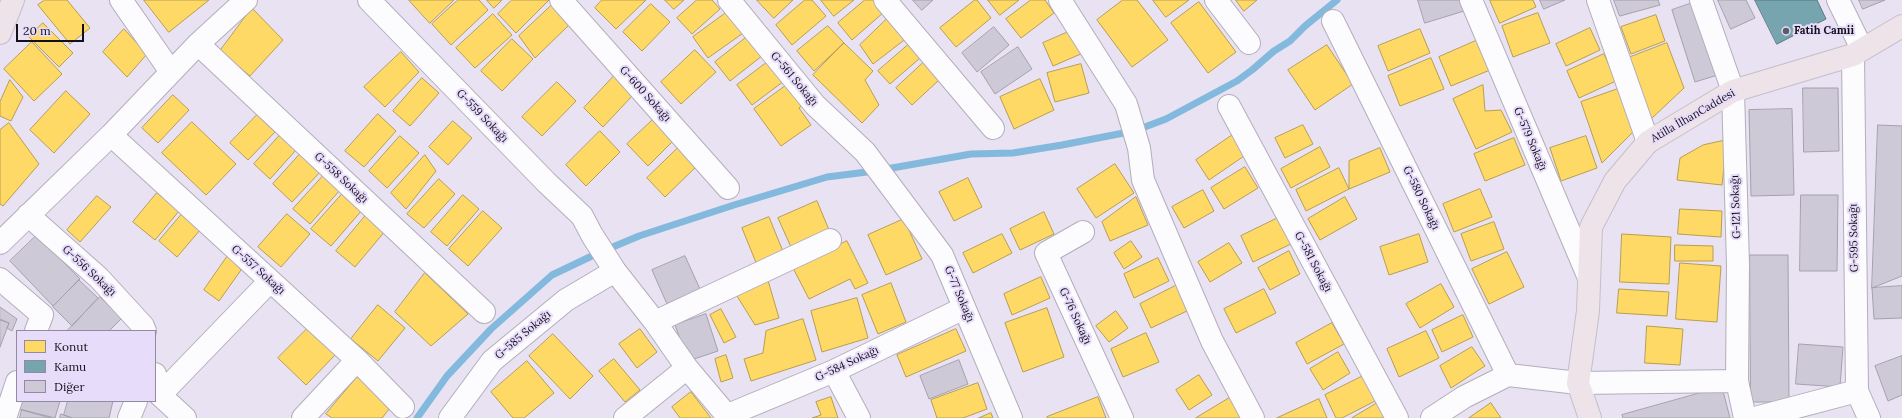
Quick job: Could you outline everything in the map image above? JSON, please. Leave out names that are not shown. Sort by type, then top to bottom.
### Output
[{"type":"main road","points":[[0,33],[13,0]]},
{"type":"main road","name":"Atilla İlhanCaddesi","points":[[1590,418],[1578,383],[1588,311],[1591,227],[1615,181],[1648,142],[1733,91],[1857,52],[1902,26]]},
{"type":"street","points":[[121,0],[171,72]]},
{"type":"street","points":[[0,242],[111,135],[198,44],[246,0]]},
{"type":"street","name":"G-559 Sokağı","points":[[369,0],[547,183],[582,216],[592,236],[615,272],[656,322],[687,368],[728,416]]},
{"type":"street","name":"G-600 Sokağı","points":[[561,0],[728,188]]},
{"type":"street","name":"G-561 Sokağı","points":[[729,0],[815,105],[865,152],[888,181]]},
{"type":"street","points":[[885,0],[993,128]]},
{"type":"street","points":[[1060,0],[1126,104],[1139,148],[1143,180],[1212,341],[1252,418]]},
{"type":"street","points":[[1216,0],[1249,43]]},
{"type":"street","name":"G-579 Sokağı","points":[[1471,0],[1589,278]]},
{"type":"street","points":[[1598,0],[1648,142]]},
{"type":"street","name":"G-121 Sokağı","points":[[1701,0],[1733,91],[1738,265],[1737,381],[1745,418]]},
{"type":"street","points":[[1838,0],[1857,52]]},
{"type":"street","name":"G-580 Sokağı","points":[[1333,21],[1508,375]]},
{"type":"street","name":"G-558 Sokağı","points":[[198,44],[484,312]]},
{"type":"street","name":"G-595 Sokağı","points":[[1857,52],[1857,391],[1869,418]]},
{"type":"street","name":"G-581 Sokağı","points":[[1229,106],[1397,418]]},
{"type":"street","name":"G-557 Sokağı","points":[[111,135],[358,360],[403,407]]},
{"type":"street","name":"G-77 Sokağı","points":[[888,181],[942,255],[1011,418]]},
{"type":"street","name":"G-556 Sokağı","points":[[28,215],[99,278],[143,326],[145,330]]},
{"type":"street","name":"G-76 Sokağı","points":[[1083,232],[1046,253],[1122,418]]},
{"type":"street","points":[[656,322],[830,240]]},
{"type":"street","name":"G-585 Sokağı","points":[[450,418],[492,361],[566,300],[615,272]]},
{"type":"street","points":[[0,279],[42,316],[36,330]]},
{"type":"street","points":[[160,396],[270,281]]},
{"type":"street","name":"G-584 Sokağı","points":[[728,416],[834,371],[964,308]]},
{"type":"street","points":[[303,418],[358,360]]},
{"type":"street","points":[[625,418],[687,368]]},
{"type":"street","points":[[834,371],[860,418]]},
{"type":"street","points":[[1432,418],[1464,397],[1508,375],[1578,383],[1737,381]]},
{"type":"street","points":[[156,378],[160,396],[185,418]]},
{"type":"street","points":[[4,418],[16,385]]},
{"type":"street","points":[[1755,418],[1857,391]]},
{"type":"street","points":[[1814,418],[1857,391]]},
{"type":"street","points":[[129,418],[136,402]]},
{"type":"building: Konut","points":[[45,0],[67,0],[90,28],[70,44],[38,5]]},
{"type":"building: Konut","points":[[144,0],[209,0],[169,32]]},
{"type":"building: Konut","points":[[409,0],[454,0],[430,23]]},
{"type":"building: Konut","points":[[458,0],[479,0],[488,10],[451,45],[432,24]]},
{"type":"building: Konut","points":[[487,0],[502,0],[494,8]]},
{"type":"building: Konut","points":[[512,0],[549,0],[516,33],[498,14]]},
{"type":"building: Konut","points":[[602,0],[646,0],[616,29],[595,8]]},
{"type":"building: Konut","points":[[665,0],[684,0],[674,9]]},
{"type":"building: Konut","points":[[697,0],[712,0],[720,9],[692,34],[677,18]]},
{"type":"building: Konut","points":[[757,0],[793,0],[774,18]]},
{"type":"building: Konut","points":[[805,0],[812,0],[826,16],[792,45],[776,25]]},
{"type":"building: Konut","points":[[821,0],[854,0],[834,16]]},
{"type":"building: Konut","points":[[865,0],[874,0],[884,12],[852,40],[838,23]]},
{"type":"building: Konut","points":[[975,0],[977,0],[991,18],[956,47],[940,28]]},
{"type":"building: Konut","points":[[988,0],[1019,0],[1000,15]]},
{"type":"building: Konut","points":[[1031,0],[1045,0],[1054,13],[1021,38],[1006,19]]},
{"type":"building: Konut","points":[[1123,0],[1137,0],[1168,40],[1132,67],[1097,20]]},
{"type":"building: Konut","points":[[1153,0],[1189,0],[1166,17]]},
{"type":"building: Konut","points":[[1236,0],[1257,0],[1244,11]]},
{"type":"building: Konut","points":[[1490,0],[1533,0],[1536,7],[1500,23]]},
{"type":"building: Konut","points":[[1199,2],[1236,52],[1208,73],[1171,23]]},
{"type":"building: Konut","points":[[651,4],[670,22],[642,51],[623,32]]},
{"type":"building: Konut","points":[[552,5],[570,24],[535,58],[519,36]]},
{"type":"building: Konut","points":[[252,8],[283,40],[250,76],[220,51]]},
{"type":"building: Konut","points":[[730,10],[746,31],[708,58],[693,37]]},
{"type":"building: Konut","points":[[1538,13],[1550,43],[1513,57],[1502,26]]},
{"type":"building: Konut","points":[[493,14],[512,35],[475,68],[456,48]]},
{"type":"building: Konut","points":[[1656,15],[1665,41],[1631,54],[1621,27]]},
{"type":"building: Konut","points":[[889,17],[912,34],[873,64],[860,45]]},
{"type":"building: Konut","points":[[43,23],[73,53],[59,67],[29,37]]},
{"type":"building: Konut","points":[[828,26],[844,43],[814,71],[797,51]]},
{"type":"building: Konut","points":[[1590,28],[1600,50],[1566,66],[1556,44]]},
{"type":"building: Konut","points":[[124,29],[147,54],[127,77],[103,52]]},
{"type":"building: Konut","points":[[1420,29],[1430,53],[1388,71],[1378,46]]},
{"type":"building: Konut","points":[[1073,30],[1083,53],[1053,66],[1043,43]]},
{"type":"building: Konut","points":[[752,33],[767,52],[730,81],[715,62]]},
{"type":"building: Konut","points":[[512,39],[533,59],[502,91],[481,71]]},
{"type":"building: Konut","points":[[1478,40],[1490,70],[1451,86],[1439,57]]},
{"type":"building: Konut","points":[[32,42],[62,74],[34,101],[4,69]]},
{"type":"building: Konut","points":[[844,43],[873,71],[865,80],[879,105],[862,123],[813,75]]},
{"type":"building: Konut","points":[[1667,43],[1684,88],[1651,119],[1628,58]]},
{"type":"building: Konut","points":[[908,45],[920,58],[890,84],[878,71]]},
{"type":"building: Konut","points":[[1327,45],[1353,84],[1315,110],[1288,70]]},
{"type":"building: Konut","points":[[695,50],[716,72],[681,104],[661,82]]},
{"type":"building: Konut","points":[[401,52],[419,72],[385,107],[364,87]]},
{"type":"building: Konut","points":[[1604,54],[1616,81],[1579,98],[1567,71]]},
{"type":"building: Konut","points":[[773,58],[788,78],[752,105],[737,85]]},
{"type":"building: Konut","points":[[1431,58],[1444,89],[1400,106],[1388,76]]},
{"type":"building: Konut","points":[[923,63],[939,80],[912,105],[896,88]]},
{"type":"building: Konut","points":[[1081,64],[1089,93],[1055,102],[1047,73]]},
{"type":"building: Konut","points":[[614,76],[633,95],[603,127],[584,108]]},
{"type":"building: Konut","points":[[422,78],[439,93],[410,126],[393,111]]},
{"type":"building: Konut","points":[[1040,79],[1054,110],[1014,129],[1000,97]]},
{"type":"building: Konut","points":[[10,80],[23,97],[11,121],[0,116],[0,102]]},
{"type":"building: Konut","points":[[557,82],[576,101],[542,136],[522,117]]},
{"type":"building: Konut","points":[[788,84],[803,105],[799,108],[811,125],[781,146],[754,109]]},
{"type":"building: Konut","points":[[1483,85],[1485,111],[1501,110],[1512,132],[1476,149],[1453,99]]},
{"type":"building: Konut","points":[[1618,89],[1633,132],[1602,163],[1581,102]]},
{"type":"building: Konut","points":[[66,91],[90,114],[54,153],[30,130]]},
{"type":"building: Konut","points":[[173,95],[189,110],[158,143],[142,128]]},
{"type":"building: Konut","points":[[378,114],[396,131],[364,167],[345,151]]},
{"type":"building: Konut","points":[[257,115],[275,132],[248,160],[230,143]]},
{"type":"building: Konut","points":[[657,116],[677,137],[648,166],[627,144]]},
{"type":"building: Konut","points":[[453,121],[472,138],[448,165],[429,147]]},
{"type":"building: Konut","points":[[192,122],[236,164],[206,195],[162,153]]},
{"type":"building: Konut","points":[[9,123],[39,164],[3,206],[0,204],[0,130]]},
{"type":"building: Konut","points":[[1303,125],[1313,144],[1285,158],[1275,138]]},
{"type":"building: Konut","points":[[600,131],[620,152],[586,186],[566,165]]},
{"type":"building: Konut","points":[[1234,134],[1247,154],[1209,180],[1196,160]]},
{"type":"building: Konut","points":[[280,135],[296,150],[270,179],[254,164]]},
{"type":"building: Konut","points":[[400,136],[419,153],[387,188],[369,171]]},
{"type":"building: Konut","points":[[1586,136],[1597,168],[1561,181],[1550,148]]},
{"type":"building: Konut","points":[[1514,138],[1525,165],[1485,181],[1474,154]]},
{"type":"building: Konut","points":[[1727,140],[1722,185],[1677,180],[1680,158],[1703,145]]},
{"type":"building: Konut","points":[[681,145],[699,164],[665,197],[647,178]]},
{"type":"building: Konut","points":[[1320,147],[1330,167],[1291,188],[1281,169]]},
{"type":"building: Konut","points":[[1380,148],[1390,172],[1349,189],[1349,161]]},
{"type":"building: Konut","points":[[301,153],[321,171],[292,202],[273,184]]},
{"type":"building: Konut","points":[[425,155],[436,171],[406,209],[391,193]]},
{"type":"building: Konut","points":[[1115,164],[1134,193],[1096,218],[1077,189]]},
{"type":"building: Konut","points":[[1245,167],[1258,188],[1224,209],[1211,188]]},
{"type":"building: Konut","points":[[1339,168],[1349,189],[1306,211],[1296,190]]},
{"type":"building: Konut","points":[[324,175],[340,190],[310,224],[293,209]]},
{"type":"building: Konut","points":[[968,178],[982,207],[954,221],[939,192]]},
{"type":"building: Konut","points":[[439,179],[455,194],[424,228],[407,214]]},
{"type":"building: Konut","points":[[1480,189],[1492,217],[1454,232],[1443,204]]},
{"type":"building: Konut","points":[[1203,190],[1214,211],[1184,228],[1172,207]]},
{"type":"building: Konut","points":[[344,192],[363,209],[331,246],[311,229]]},
{"type":"building: Konut","points":[[157,193],[179,211],[155,240],[133,222]]},
{"type":"building: Konut","points":[[463,195],[479,209],[447,246],[431,232]]},
{"type":"building: Konut","points":[[97,196],[111,207],[80,242],[67,230]]},
{"type":"building: Konut","points":[[1136,197],[1148,225],[1110,241],[1102,222]]},
{"type":"building: Konut","points":[[1345,197],[1357,219],[1320,240],[1308,219]]},
{"type":"building: Konut","points":[[817,201],[829,230],[791,247],[778,218]]},
{"type":"building: Konut","points":[[1680,209],[1722,211],[1721,237],[1678,234]]},
{"type":"building: Konut","points":[[483,211],[502,228],[468,266],[449,249]]},
{"type":"building: Konut","points":[[1044,212],[1054,234],[1020,250],[1010,229]]},
{"type":"building: Konut","points":[[182,214],[200,230],[177,257],[159,241]]},
{"type":"building: Konut","points":[[287,214],[310,234],[281,267],[258,247]]},
{"type":"building: Konut","points":[[367,214],[386,230],[355,267],[336,251]]},
{"type":"building: Konut","points":[[769,217],[784,254],[757,265],[742,228]]},
{"type":"building: Konut","points":[[1280,217],[1293,243],[1253,262],[1241,236]]},
{"type":"building: Konut","points":[[904,219],[922,259],[886,275],[868,235]]},
{"type":"building: Konut","points":[[1494,222],[1504,249],[1471,261],[1461,234]]},
{"type":"building: Konut","points":[[1002,234],[1012,253],[973,273],[963,253]]},
{"type":"building: Konut","points":[[1419,234],[1428,262],[1389,275],[1380,247]]},
{"type":"building: Konut","points":[[1622,234],[1671,237],[1669,284],[1620,282]]},
{"type":"building: Konut","points":[[847,241],[868,283],[855,289],[850,279],[809,299],[793,268]]},
{"type":"building: Konut","points":[[1131,241],[1142,257],[1124,269],[1114,253]]},
{"type":"building: Konut","points":[[1229,243],[1242,263],[1210,282],[1198,262]]},
{"type":"building: Konut","points":[[1675,245],[1713,246],[1713,261],[1675,261]]},
{"type":"building: Konut","points":[[1289,251],[1300,274],[1270,290],[1258,268]]},
{"type":"building: Konut","points":[[1507,252],[1524,287],[1489,304],[1472,269]]},
{"type":"building: Konut","points":[[229,254],[241,270],[219,301],[204,290]]},
{"type":"building: Konut","points":[[1158,258],[1169,281],[1134,298],[1124,274]]},
{"type":"building: Konut","points":[[1680,263],[1721,266],[1717,322],[1676,319]]},
{"type":"building: Konut","points":[[425,273],[468,314],[431,346],[395,312]]},
{"type":"building: Konut","points":[[767,277],[779,318],[755,325],[737,296]]},
{"type":"building: Konut","points":[[1041,277],[1050,298],[1012,315],[1004,294]]},
{"type":"building: Konut","points":[[891,283],[906,322],[878,334],[862,295]]},
{"type":"building: Konut","points":[[1441,284],[1454,307],[1420,328],[1406,304]]},
{"type":"building: Konut","points":[[1177,285],[1189,310],[1151,328],[1140,304]]},
{"type":"building: Konut","points":[[1264,289],[1276,313],[1236,333],[1224,309]]},
{"type":"building: Konut","points":[[1619,289],[1669,292],[1667,316],[1617,313]]},
{"type":"building: Konut","points":[[857,298],[868,338],[822,352],[811,311]]},
{"type":"building: Konut","points":[[378,305],[405,328],[378,361],[351,339]]},
{"type":"building: Konut","points":[[1047,308],[1064,357],[1023,372],[1005,323]]},
{"type":"building: Konut","points":[[721,309],[736,337],[724,343],[710,315]]},
{"type":"building: Konut","points":[[1116,311],[1128,328],[1109,342],[1096,326]]},
{"type":"building: Konut","points":[[1463,315],[1473,337],[1442,352],[1432,330]]},
{"type":"building: Konut","points":[[803,319],[816,360],[751,381],[744,359],[763,353],[766,331]]},
{"type":"building: Konut","points":[[1332,323],[1344,344],[1307,364],[1296,343]]},
{"type":"building: Konut","points":[[311,325],[338,352],[306,385],[278,358]]},
{"type":"building: Konut","points":[[1647,326],[1683,329],[1680,365],[1645,363]]},
{"type":"building: Konut","points":[[640,329],[657,352],[637,368],[619,344]]},
{"type":"building: Konut","points":[[956,329],[966,351],[906,377],[897,355]]},
{"type":"building: Konut","points":[[1426,331],[1439,358],[1399,377],[1387,349]]},
{"type":"building: Konut","points":[[1146,333],[1159,362],[1123,377],[1111,349]]},
{"type":"building: Konut","points":[[553,334],[593,376],[570,399],[529,356]]},
{"type":"building: Konut","points":[[1472,347],[1485,366],[1451,388],[1440,366]]},
{"type":"building: Konut","points":[[1338,352],[1350,373],[1323,390],[1310,369]]},
{"type":"building: Konut","points":[[726,355],[733,378],[721,382],[715,359]]},
{"type":"building: Konut","points":[[614,359],[640,390],[625,402],[599,371]]},
{"type":"building: Konut","points":[[527,361],[554,393],[524,418],[513,418],[491,392]]},
{"type":"building: Konut","points":[[359,375],[393,404],[382,418],[332,418],[326,414]]},
{"type":"building: Konut","points":[[1199,375],[1212,395],[1189,410],[1176,390]]},
{"type":"building: Konut","points":[[1365,375],[1377,400],[1342,418],[1336,418],[1325,395]]},
{"type":"building: Konut","points":[[978,383],[987,409],[963,418],[937,418],[931,400]]},
{"type":"building: Konut","points":[[691,392],[711,418],[680,418],[672,407]]},
{"type":"building: Konut","points":[[831,397],[838,418],[812,418],[821,415],[816,402]]},
{"type":"building: Konut","points":[[1098,397],[1106,418],[1047,418],[1047,417]]},
{"type":"building: Konut","points":[[1231,397],[1241,417],[1196,418]]},
{"type":"building: Konut","points":[[1319,399],[1327,418],[1277,418]]},
{"type":"building: Konut","points":[[1379,402],[1389,418],[1352,418]]},
{"type":"building: Konut","points":[[1491,403],[1501,418],[1469,418]]},
{"type":"building: Konut","points":[[991,413],[993,418],[979,418]]},
{"type":"building: Kamu","name":"Fatih Camii","points":[[1755,0],[1817,0],[1826,19],[1777,44]]},
{"type":"building: Diğer","points":[[913,0],[933,0],[922,10]]},
{"type":"building: Diğer","points":[[1418,0],[1461,0],[1464,11],[1425,23]]},
{"type":"building: Diğer","points":[[1540,0],[1565,0],[1544,9]]},
{"type":"building: Diğer","points":[[1614,0],[1658,0],[1660,5],[1620,16]]},
{"type":"building: Diğer","points":[[1718,0],[1746,0],[1755,18],[1731,29]]},
{"type":"building: Diğer","points":[[1859,0],[1885,0],[1863,9]]},
{"type":"building: Diğer","points":[[1698,1],[1721,74],[1695,82],[1672,10]]},
{"type":"building: Diğer","points":[[994,27],[1009,45],[977,72],[962,53]]},
{"type":"building: Diğer","points":[[1018,47],[1032,69],[995,94],[981,72]]},
{"type":"building: Diğer","points":[[1803,88],[1838,88],[1839,151],[1804,152]]},
{"type":"building: Diğer","points":[[1792,109],[1794,195],[1751,196],[1749,110]]},
{"type":"building: Diğer","points":[[1878,125],[1902,126],[1902,276],[1872,288]]},
{"type":"building: Diğer","points":[[1801,195],[1838,195],[1837,271],[1800,271]]},
{"type":"building: Diğer","points":[[37,235],[80,279],[53,306],[10,261]]},
{"type":"building: Diğer","points":[[1750,255],[1788,255],[1789,402],[1751,402]]},
{"type":"building: Diğer","points":[[685,256],[700,289],[667,304],[652,270]]},
{"type":"building: Diğer","points":[[79,280],[98,298],[72,326],[53,307]]},
{"type":"building: Diğer","points":[[1902,286],[1902,318],[1874,319],[1872,288]]},
{"type":"building: Diğer","points":[[100,297],[122,318],[110,330],[68,330]]},
{"type":"building: Diğer","points":[[0,307],[17,319],[12,331],[7,328],[9,323],[0,319]]},
{"type":"building: Diğer","points":[[706,314],[718,351],[688,361],[675,325]]},
{"type":"building: Diğer","points":[[0,320],[9,323],[0,347]]},
{"type":"building: Diğer","points":[[1799,344],[1843,347],[1840,387],[1796,384]]},
{"type":"building: Diğer","points":[[1902,356],[1902,395],[1888,401],[1875,366]]},
{"type":"building: Diğer","points":[[959,360],[968,384],[929,399],[920,376]]},
{"type":"building: Diğer","points":[[1722,387],[1730,418],[1623,418],[1622,415]]},
{"type":"building: Diğer","points":[[22,402],[60,402],[55,418],[19,409]]},
{"type":"building: Diğer","points":[[68,402],[113,402],[109,418],[72,418],[64,415]]},
{"type":"building: Diğer","points":[[22,410],[51,418],[20,418]]},
{"type":"building: Diğer","points":[[61,414],[72,418],[60,418]]},
{"type":"waterway","points":[[417,418],[447,376],[491,329],[552,275],[596,254],[639,236],[827,177],[875,171],[971,154],[1013,153],[1134,131],[1166,119],[1237,81],[1274,51],[1290,41],[1305,26],[1337,0]]},
{"type":"place","name":"Fatih Camii","points":[[1786,31]]}]
